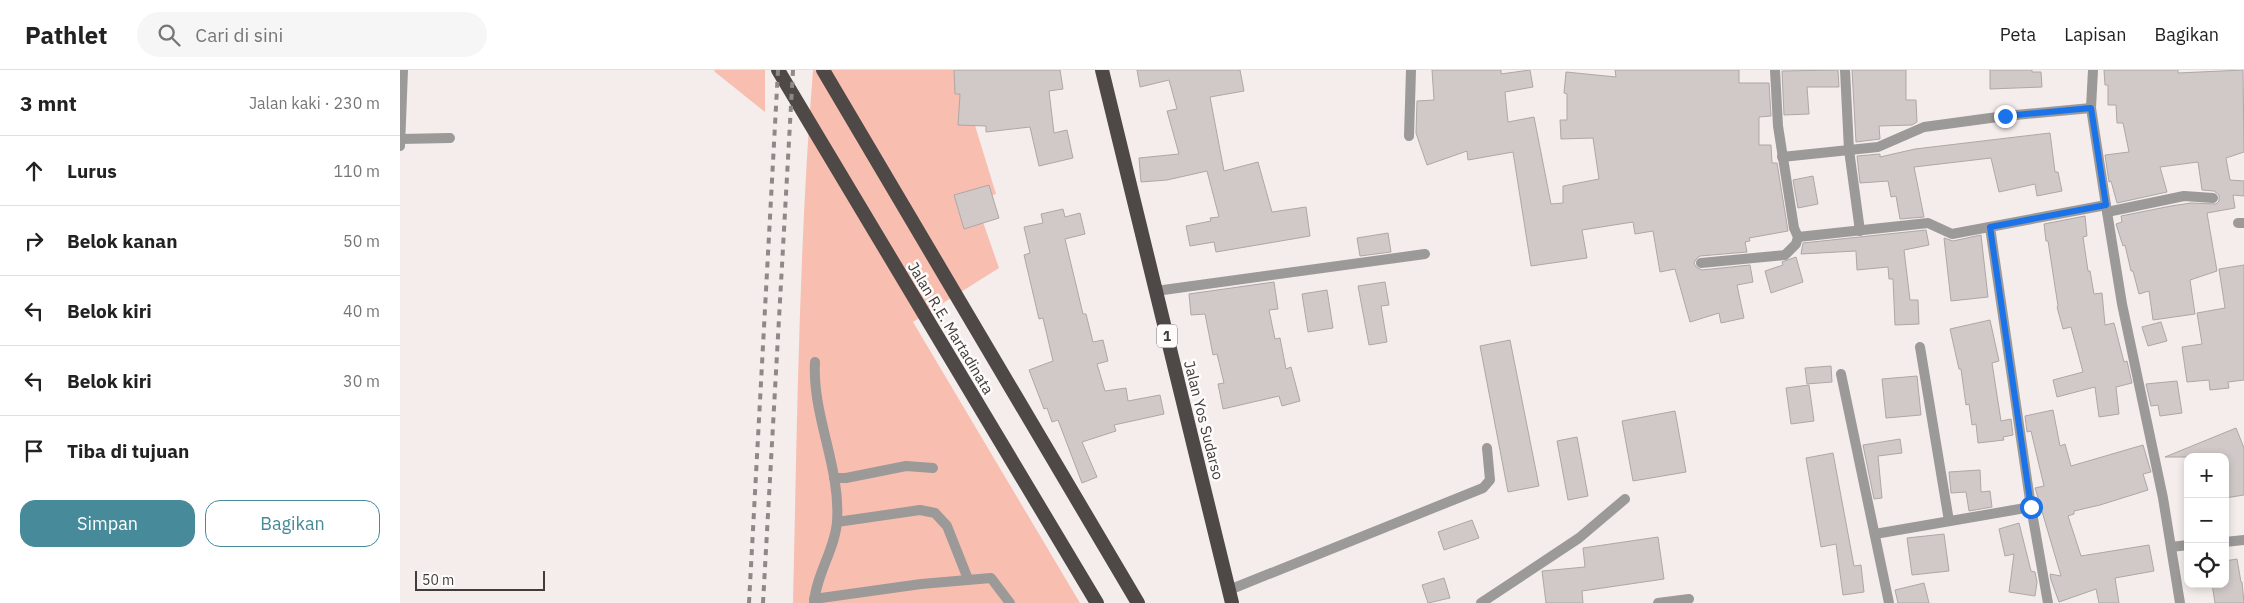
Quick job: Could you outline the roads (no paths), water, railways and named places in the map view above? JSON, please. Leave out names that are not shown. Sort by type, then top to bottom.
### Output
[{"type":"highway","name":"Jalan R.E. Martadinata","points":[[778,70],[1097,603]]},
{"type":"highway","name":"Jalan R.E. Martadinata","points":[[822,70],[1138,603]]},
{"type":"highway","name":"Jalan Yos Sudarso","points":[[1102,70],[1231,597]]},
{"type":"street","points":[[400,146],[403,70]]},
{"type":"street","points":[[1408,136],[1411,70]]},
{"type":"street","points":[[1701,263],[1785,255],[1796,244],[1798,237],[1794,228],[1778,126],[1775,70]]},
{"type":"street","points":[[1845,70],[1849,150],[1860,231]]},
{"type":"street","points":[[2093,70],[2091,108],[2106,208],[2122,304],[2163,498],[2180,603]]},
{"type":"street","points":[[1782,157],[1886,145],[1924,127],[2005,116],[2091,108]]},
{"type":"street","points":[[400,136],[450,138]]},
{"type":"street","points":[[1798,237],[1928,223],[1952,234],[2184,196],[2213,198]]},
{"type":"street","points":[[1990,227],[2031,507],[2048,603]]},
{"type":"street","points":[[1156,292],[1425,254]]},
{"type":"street","points":[[1920,347],[1949,521]]},
{"type":"street","points":[[815,362],[815,395],[834,478],[837,522],[814,601],[968,579],[991,578],[1010,603]]},
{"type":"street","points":[[1841,374],[1889,603]]},
{"type":"street","points":[[1231,597],[1484,488],[1490,480],[1487,448]]},
{"type":"street","points":[[834,478],[846,478],[906,466],[933,468]]},
{"type":"street","points":[[1481,603],[1579,538],[1625,499]]},
{"type":"street","points":[[1875,534],[2031,507]]},
{"type":"street","points":[[837,522],[920,510],[935,513],[947,526],[968,579]]},
{"type":"street","points":[[2229,542],[2244,540]]},
{"type":"street","points":[[2171,547],[2184,545]]},
{"type":"street","points":[[1658,603],[1689,599]]},
{"type":"railway","points":[[749,603],[778,70]]},
{"type":"railway","points":[[763,603],[793,70]]}]
